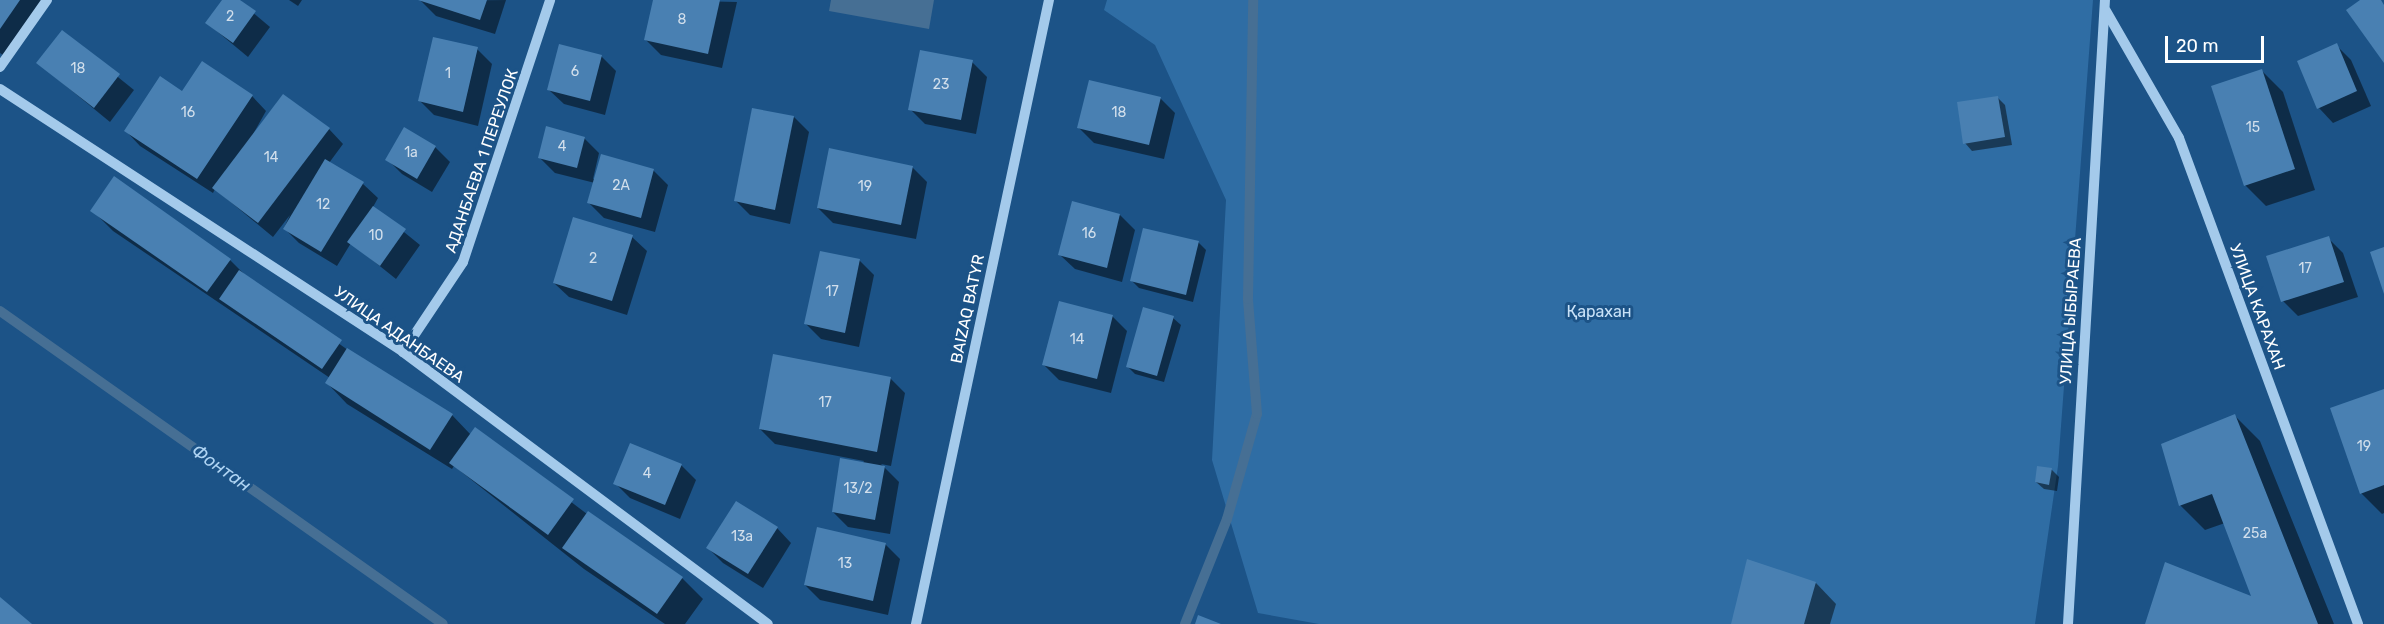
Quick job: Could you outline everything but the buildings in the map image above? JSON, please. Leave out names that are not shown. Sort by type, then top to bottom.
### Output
[{"type":"street","points":[[0,67],[47,0]]},
{"type":"street","name":"АДАНБАЕВА 1 ПЕРЕУЛОК","points":[[403,352],[463,262],[550,0]]},
{"type":"street","name":"BAIZAQ BATYR","points":[[916,624],[1049,0]]},
{"type":"street","name":"УЛИЦА ЫБЫРАЕВА","points":[[2068,624],[2106,6]]},
{"type":"street","name":"УЛИЦА КАРАХАН","points":[[2106,6],[2179,138],[2358,624]]},
{"type":"street","name":"УЛИЦА АДАНБАЕВА","points":[[0,89],[403,352],[768,624]]},
{"type":"green space","name":"Қарахан","points":[[1107,0],[2093,0],[2058,466],[2035,624],[1319,624],[1258,613],[1212,460],[1226,200],[1155,45],[1104,10]]},
{"type":"shaded area","points":[[831,0],[934,0],[929,29],[829,11]]},
{"type":"waterway","points":[[1185,624],[1227,519],[1257,414],[1248,299],[1253,0]]},
{"type":"waterway","name":"Фонтан","points":[[0,311],[443,624]]}]
